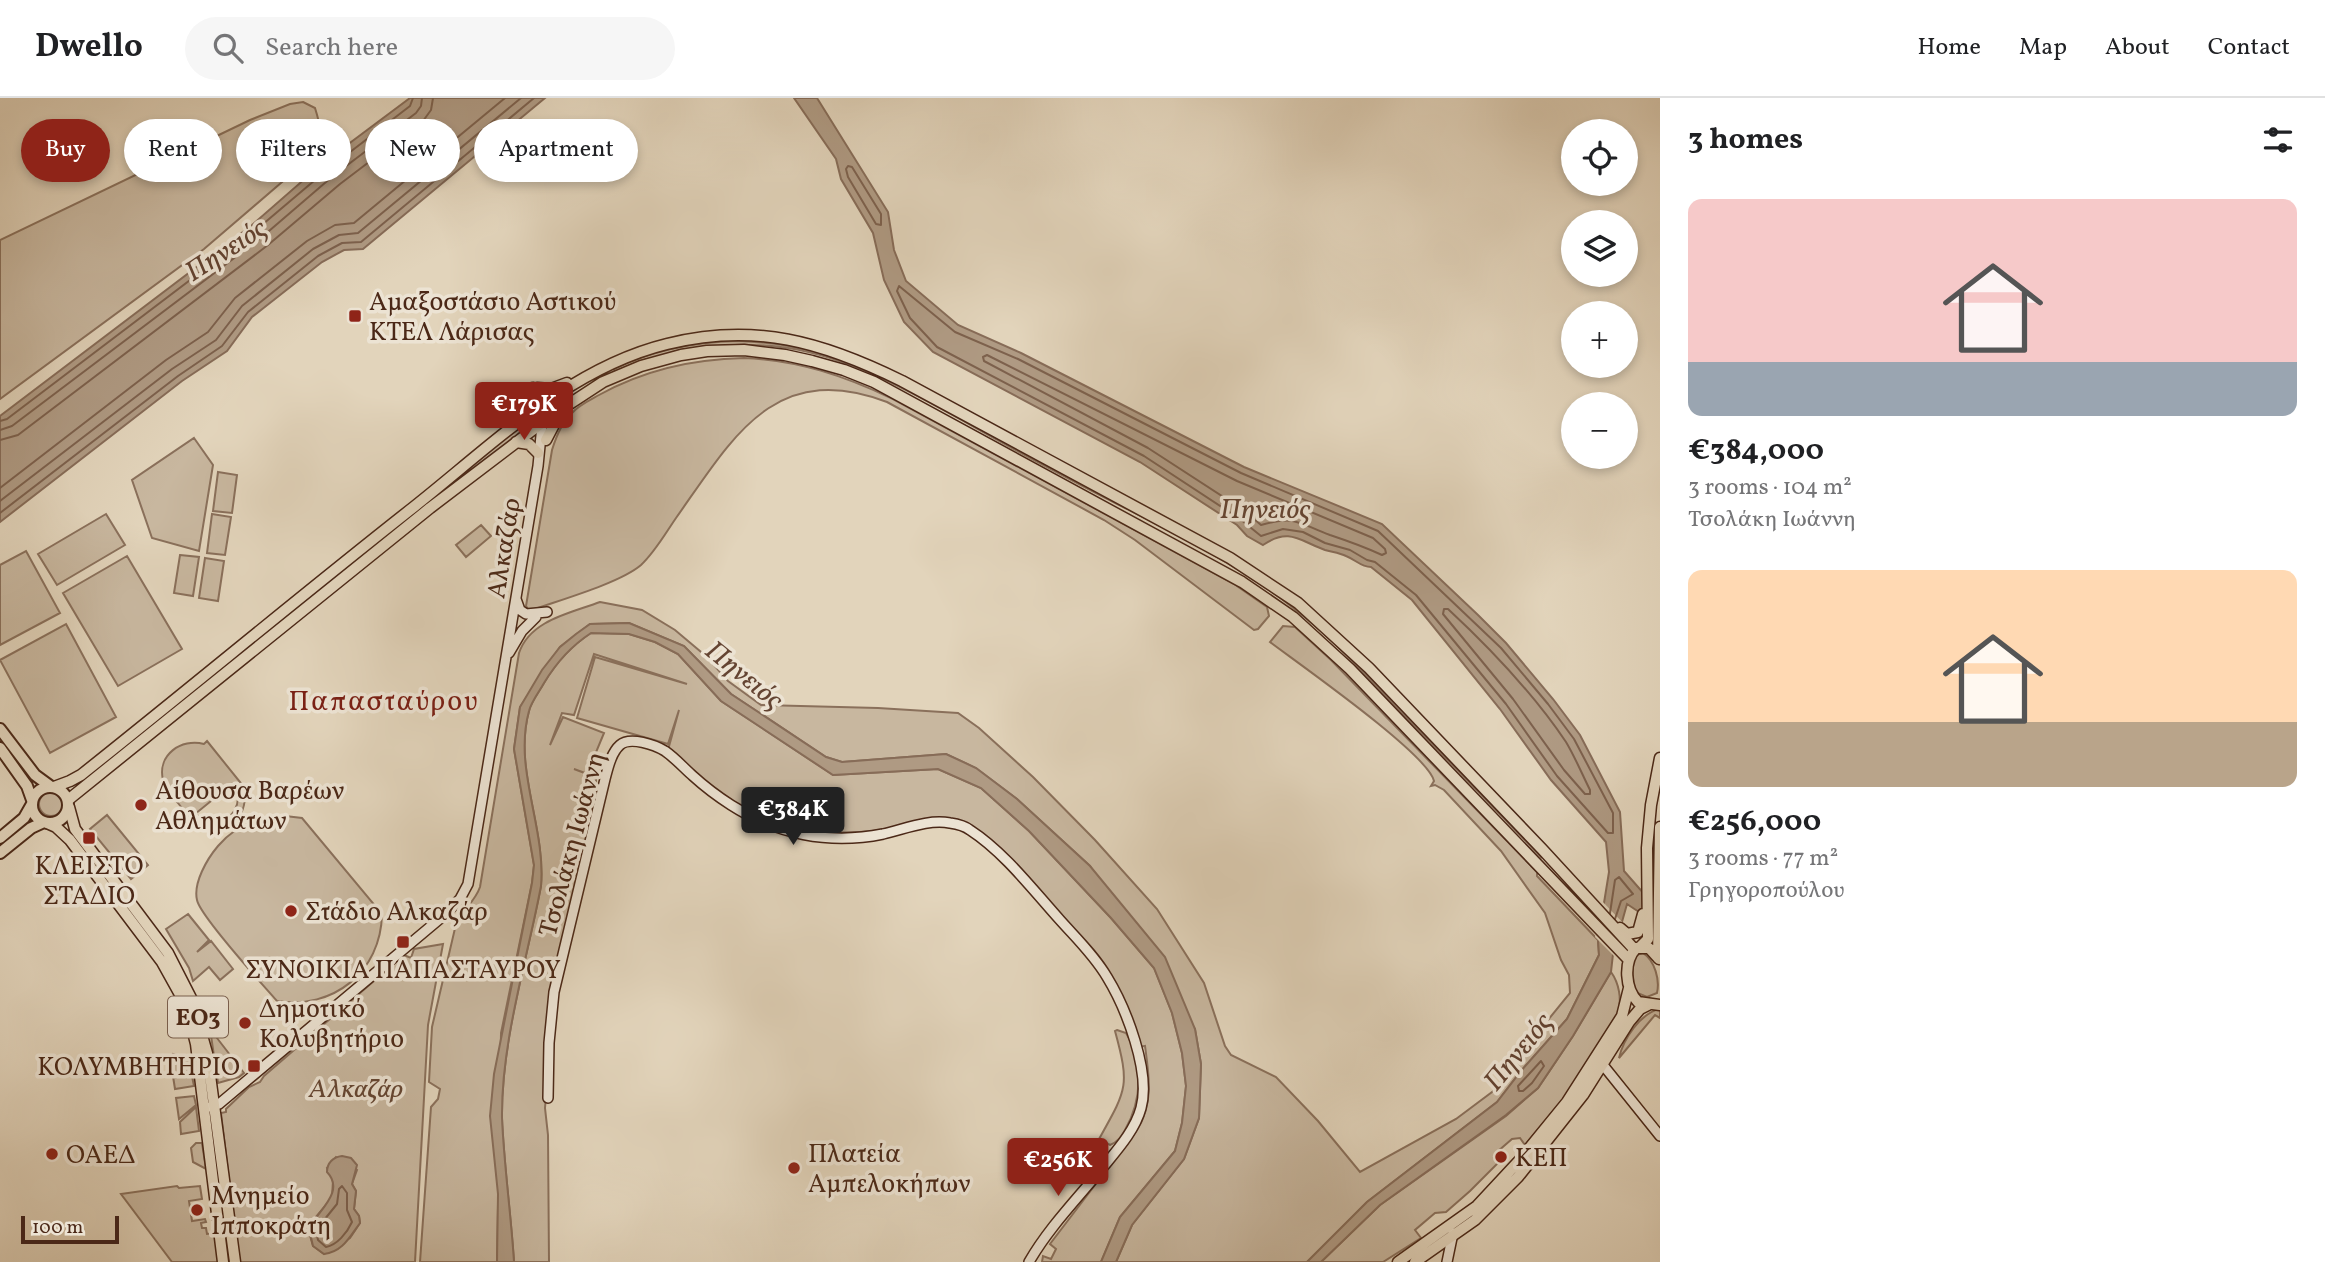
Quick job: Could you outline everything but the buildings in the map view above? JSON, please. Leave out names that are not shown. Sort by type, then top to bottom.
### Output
[{"type":"highway","name":"ΕΟ3","points":[[0,729],[38,778],[65,794],[68,804]]},
{"type":"highway","name":"ΕΟ3","points":[[0,748],[27,786],[35,815],[46,823]]},
{"type":"highway","points":[[0,838],[24,817],[39,790],[52,786]]},
{"type":"highway","points":[[0,853],[32,828],[61,820],[68,804]]},
{"type":"main road","points":[[511,430],[531,405],[535,388],[551,389],[584,378],[625,358],[667,344],[733,335],[780,338],[846,354],[1230,558],[1284,593],[1369,668],[1606,920],[1624,936],[1649,948],[1659,957]]},
{"type":"main road","points":[[68,804],[430,508],[578,397],[613,377],[640,366],[681,355],[744,350],[785,355],[844,370],[874,382],[1208,561],[1273,602],[1350,669],[1629,960]]},
{"type":"main road","points":[[52,786],[81,775],[511,430],[584,378]]},
{"type":"main road","points":[[546,440],[557,419],[578,397]]},
{"type":"main road","points":[[516,442],[529,444],[538,453]]},
{"type":"main road","points":[[1398,1262],[1477,1206],[1499,1185],[1567,1102],[1622,1016],[1629,988],[1629,960],[1641,945],[1647,896],[1649,824],[1660,758]]},
{"type":"main road","name":"ΕΟ3","points":[[68,804],[78,833],[168,953],[183,979],[203,1032],[213,1106],[212,1133],[223,1262]]},
{"type":"main road","name":"ΕΟ3","points":[[46,823],[56,827],[69,839],[139,930],[173,980],[192,1028],[213,1106]]},
{"type":"main road","points":[[1659,957],[1660,827]]},
{"type":"main road","points":[[1624,936],[1640,930],[1647,896]]},
{"type":"main road","points":[[1629,988],[1635,1000],[1655,1004]]},
{"type":"main road","points":[[1415,1262],[1479,1217],[1518,1177],[1580,1100],[1624,1029],[1640,1009],[1655,1004]]},
{"type":"main road","name":"ΕΟ3","points":[[212,1133],[235,1262]]},
{"type":"street","name":"Αλκαζάρ","points":[[213,1106],[451,909],[464,895],[538,466],[546,440],[547,403]]},
{"type":"street","name":"Αλκαζάρ","points":[[538,466],[538,453],[547,419]]},
{"type":"street","points":[[516,598],[519,608],[526,614],[547,612]]},
{"type":"street","points":[[506,658],[522,631],[536,617]]},
{"type":"street","name":"Τσολάκη Ιωάννη","points":[[548,1098],[549,1043],[554,992],[608,767],[617,748],[630,741],[662,750],[708,789],[766,825],[784,830],[825,838],[856,838],[932,822],[967,827],[1033,888],[1109,979],[1140,1058],[1144,1091],[1136,1119],[1114,1153],[1050,1231],[1029,1262]]},
{"type":"street","points":[[1603,1065],[1660,1136]]},
{"type":"street","points":[[1447,1262],[1455,1222]]},
{"type":"green space","points":[[303,102],[315,108],[318,119],[252,119],[290,104]]},
{"type":"green space","points":[[236,127],[236,182],[282,182],[204,249],[0,399],[0,240],[124,180],[222,182],[222,133]]},
{"type":"green space","points":[[738,341],[779,344],[815,352],[851,363],[889,378],[1220,556],[1291,602],[1339,644],[1542,854],[1541,857],[1347,656],[1268,589],[1188,540],[923,399],[880,377],[835,359],[765,345],[721,345],[678,351],[615,372],[614,369],[674,348]]},
{"type":"green space","points":[[744,358],[783,362],[821,371],[893,399],[1234,584],[1267,607],[1269,616],[1254,630],[1135,540],[1104,520],[887,402],[848,391],[814,391],[785,399],[760,414],[717,460],[641,565],[605,585],[532,610],[528,609],[526,606],[552,450],[568,417],[581,405],[633,379],[688,364]]},
{"type":"green space","points":[[535,416],[536,420],[87,780],[84,778],[505,438]]},
{"type":"green space","points":[[194,438],[213,465],[199,551],[152,538],[132,480]]},
{"type":"green space","points":[[218,472],[237,475],[232,513],[213,511]]},
{"type":"green space","points":[[106,514],[125,545],[57,585],[38,554]]},
{"type":"green space","points":[[212,514],[231,517],[225,555],[207,553]]},
{"type":"green space","points":[[481,525],[491,536],[466,557],[456,545]]},
{"type":"green space","points":[[26,551],[60,613],[0,645],[0,565]]},
{"type":"green space","points":[[180,555],[199,557],[193,596],[174,593]]},
{"type":"green space","points":[[127,556],[182,649],[118,686],[63,593]]},
{"type":"green space","points":[[205,558],[224,561],[218,601],[199,598]]},
{"type":"green space","points":[[600,602],[642,610],[675,630],[707,657],[728,681],[761,705],[958,713],[979,728],[1033,777],[1095,840],[1157,909],[1204,983],[1225,1046],[1231,1055],[1276,1077],[1318,1121],[1360,1172],[1456,1119],[1504,1083],[1530,1042],[1570,993],[1569,975],[1545,913],[1501,851],[1444,790],[1435,785],[1431,786],[1434,781],[1410,751],[1361,710],[1270,642],[1283,626],[1295,627],[1331,660],[1537,872],[1537,876],[1598,940],[1599,955],[1567,1019],[1497,1102],[1367,1202],[1307,1262],[1116,1262],[1132,1225],[1184,1159],[1199,1118],[1201,1064],[1195,1029],[1090,866],[1017,799],[976,768],[946,754],[842,762],[826,757],[731,694],[684,646],[629,623],[590,624],[560,647],[520,707],[514,749],[534,865],[501,1033],[497,1262],[420,1262],[431,1107],[438,1099],[440,1089],[429,1082],[432,1027],[456,924],[480,887],[519,653],[524,642],[542,625]]},
{"type":"green space","points":[[66,624],[116,717],[50,753],[0,660]]},
{"type":"green space","points":[[591,633],[629,634],[655,642],[678,654],[721,701],[833,775],[938,769],[981,788],[1029,831],[1154,968],[1172,1013],[1182,1053],[1186,1086],[1182,1123],[1175,1151],[1120,1217],[1101,1262],[1042,1262],[1043,1256],[1051,1259],[1056,1249],[1050,1244],[1142,1120],[1149,1089],[1145,1046],[1139,1047],[1110,975],[1100,959],[1010,860],[948,820],[859,832],[831,832],[777,823],[750,812],[714,790],[668,750],[679,710],[668,744],[577,718],[595,657],[687,684],[594,654],[574,715],[562,713],[550,745],[563,717],[604,733],[587,774],[596,777],[596,793],[555,981],[545,1108],[548,1135],[549,1262],[514,1262],[503,1136],[503,1089],[510,1031],[541,886],[539,842],[527,776],[525,733],[535,697],[559,662]]},
{"type":"green space","points":[[207,741],[248,792],[238,818],[227,827],[212,830],[199,825],[188,815],[165,786],[162,771],[167,756],[179,746],[204,744]],"holes":[[[232,784],[238,798],[235,810],[225,819],[211,823],[195,814]]]},
{"type":"green space","points":[[51,792],[60,795],[63,804],[60,813],[51,816],[42,813],[39,804],[42,795]]},
{"type":"green space","points":[[107,815],[148,865],[131,879],[90,829]]},
{"type":"green space","name":"Στάδιο Αλκαζάρ","points":[[285,816],[302,818],[382,914],[373,953],[350,983],[335,993],[298,1002],[277,1001],[209,920],[197,900],[196,893],[205,864],[225,839],[248,824]]},
{"type":"green space","points":[[188,914],[209,940],[197,952],[211,941],[233,969],[220,980],[209,967],[193,981],[189,968],[166,929]]},
{"type":"green space","name":"Αλκαζάρ","points":[[443,944],[428,1025],[415,1262],[239,1262],[221,1113],[226,1112],[249,1087],[260,1082],[404,955],[411,958],[414,949]],"holes":[[[336,1157],[357,1170],[352,1184],[356,1191],[354,1209],[360,1223],[350,1238],[324,1254],[313,1246],[309,1232],[315,1218],[332,1198],[333,1180],[327,1168]]]},
{"type":"green space","points":[[1643,953],[1656,971],[1658,982],[1657,993],[1647,997],[1635,992],[1633,978],[1634,959],[1636,955]]},
{"type":"green space","points":[[1611,972],[1619,991],[1618,1013],[1565,1097],[1525,1145],[1520,1138],[1512,1139],[1497,1152],[1499,1154],[1494,1158],[1498,1163],[1470,1191],[1446,1212],[1435,1213],[1415,1230],[1421,1238],[1383,1262],[1321,1262],[1380,1205],[1506,1116],[1538,1088]]},
{"type":"green space","points":[[1660,1009],[1660,1018],[1655,1015],[1619,1058],[1624,1043],[1639,1022]]},
{"type":"green space","points":[[210,1029],[244,1073],[239,1077],[218,1083]]},
{"type":"green space","points":[[1115,1031],[1126,1033],[1132,1044],[1139,1081],[1131,1119],[1121,1137],[1110,1145],[1099,1139],[1123,1087],[1123,1064]]},
{"type":"green space","points":[[173,1054],[189,1061],[194,1086],[175,1089],[170,1057]]},
{"type":"green space","points":[[194,1096],[196,1105],[179,1119],[176,1098]]},
{"type":"green space","points":[[196,1107],[199,1131],[181,1134],[180,1122]]},
{"type":"green space","points":[[196,1143],[202,1143],[206,1169],[193,1162],[191,1148]]},
{"type":"green space","points":[[177,1186],[200,1186],[202,1199],[189,1201],[192,1221],[205,1219],[206,1222],[201,1223],[202,1228],[206,1228],[207,1234],[215,1233],[219,1262],[172,1262],[121,1194]]},
{"type":"water","name":"Πηνειός","points":[[410,98],[545,98],[520,119],[474,119],[474,157],[460,169],[460,119],[382,119]]},
{"type":"water","name":"Πηνειός","points":[[794,98],[817,98],[888,212],[894,250],[906,281],[958,325],[1021,353],[1244,467],[1382,524],[1506,643],[1553,699],[1580,735],[1620,812],[1624,871],[1660,912],[1642,914],[1627,904],[1613,954],[1611,972],[1538,1088],[1506,1115],[1380,1205],[1321,1262],[1307,1262],[1367,1202],[1497,1102],[1567,1019],[1599,955],[1598,940],[1609,872],[1606,842],[1551,780],[1500,709],[1412,600],[1371,567],[1294,537],[1280,537],[1263,545],[1140,462],[933,352],[904,322],[884,280],[873,233],[841,179],[836,159]]},
{"type":"water","name":"Πηνειός","points":[[365,132],[365,182],[444,182],[363,249],[344,250],[322,262],[252,317],[227,351],[182,381],[0,522],[0,416],[252,225],[301,182],[351,182],[351,142]]},
{"type":"water","name":"Πηνειός","points":[[629,623],[684,646],[731,694],[826,757],[842,762],[946,754],[976,768],[1017,799],[1090,866],[1165,957],[1195,1029],[1201,1064],[1199,1118],[1184,1159],[1132,1225],[1116,1262],[1101,1262],[1120,1217],[1175,1151],[1182,1123],[1186,1086],[1182,1053],[1172,1013],[1154,968],[1029,831],[981,788],[938,769],[833,775],[721,701],[678,654],[655,642],[629,634],[591,633],[559,662],[535,697],[525,733],[527,776],[539,842],[541,886],[510,1031],[503,1089],[503,1136],[514,1262],[497,1262],[498,1194],[490,1116],[494,1074],[534,865],[514,749],[520,707],[542,670],[560,647],[576,634],[590,624]]},
{"type":"water","points":[[342,1156],[351,1158],[357,1165],[352,1184],[356,1191],[354,1209],[360,1223],[341,1247],[324,1254],[313,1246],[309,1229],[332,1194],[332,1179],[327,1172],[329,1163]]},
{"type":"pier","points":[[1601,900],[1625,925],[1615,957],[1595,937]]},
{"type":"place","name":"Αμαξοστάσιο Αστικού ΚΤΕΛ Λάρισας","points":[[355,316]]},
{"type":"place","name":"Αίθουσα Βαρέων Αθλημάτων","points":[[141,805]]},
{"type":"place","name":"ΚΛΕΙΣΤΟ ΣΤΑΔΙΟ","points":[[89,838]]},
{"type":"place","name":"Στάδιο Αλκαζάρ","points":[[291,911]]},
{"type":"place","name":"ΣΥΝΟΙΚΙΑ ΠΑΠΑΣΤΑΥΡΟΥ","points":[[403,942]]},
{"type":"place","name":"Δημοτικό Κολυβητήριο","points":[[245,1023]]},
{"type":"place","name":"ΚΟΛΥΜΒΗΤΗΡΙΟ","points":[[254,1066]]},
{"type":"place","name":"ΟΑΕΔ","points":[[52,1154]]},
{"type":"place","name":"ΚΕΠ","points":[[1501,1157]]},
{"type":"place","name":"Πλατεία Αμπελοκήπων","points":[[794,1168]]},
{"type":"place","name":"Μνημείο Ιπποκράτη","points":[[197,1210]]},
{"type":"district","name":"Παπασταύρου","points":[[384,700]]}]
